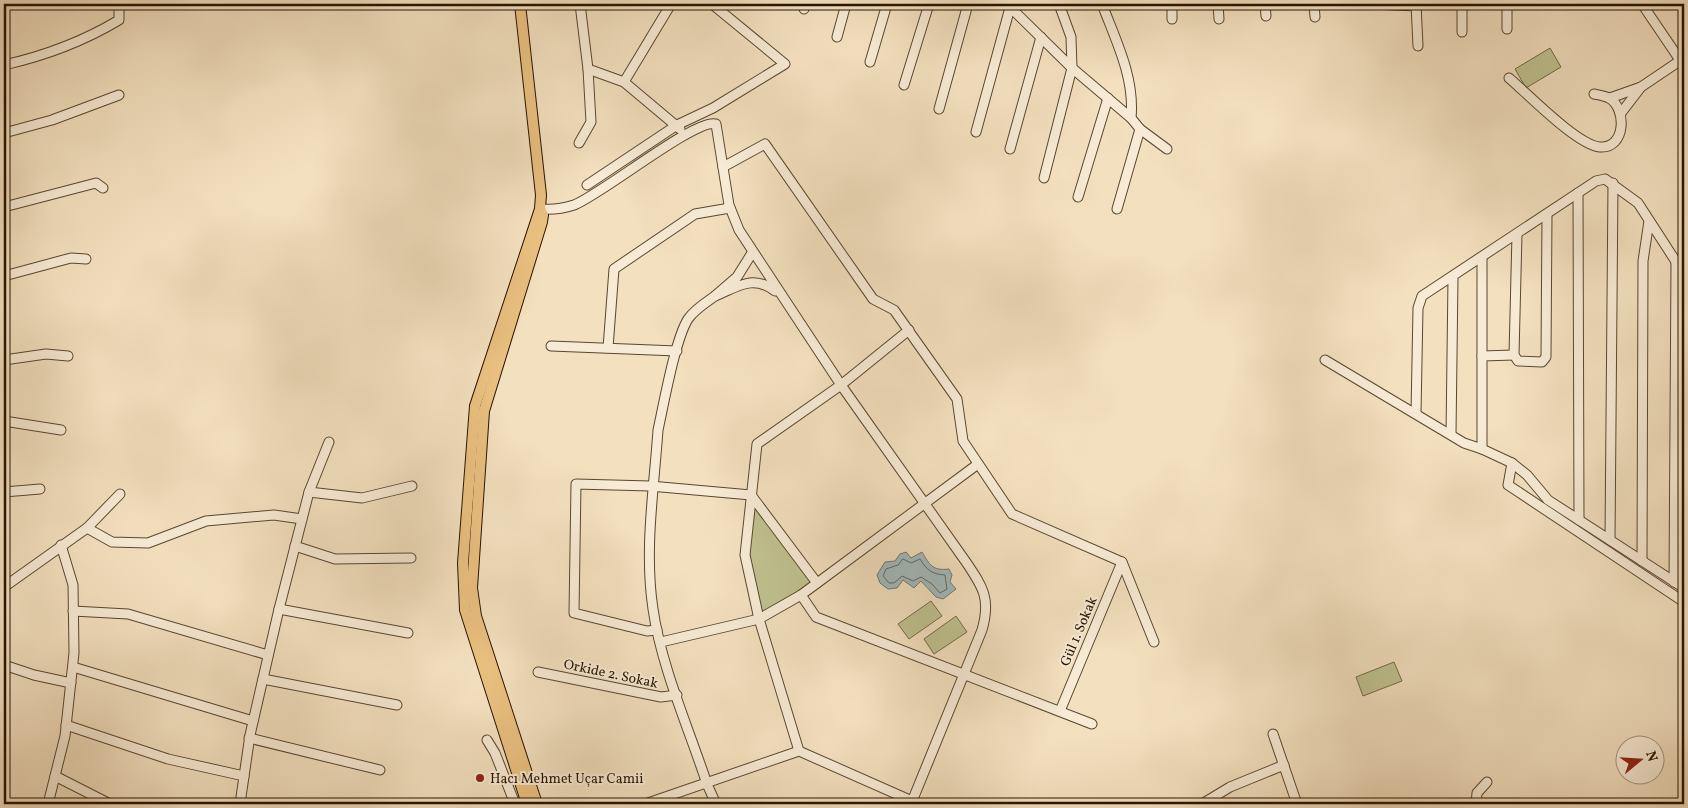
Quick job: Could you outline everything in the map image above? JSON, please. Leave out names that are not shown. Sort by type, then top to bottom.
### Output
[{"type":"main road","points":[[520,4],[541,195],[540,209],[475,406],[463,590],[465,610],[479,639],[537,804]]},
{"type":"main road","points":[[479,639],[527,804]]},
{"type":"street","points":[[4,65],[73,43],[101,31],[119,20],[119,4]]},
{"type":"street","points":[[579,143],[591,122],[588,69],[580,4]]},
{"type":"street","points":[[624,82],[671,4]]},
{"type":"street","points":[[587,185],[677,125],[713,108],[785,64],[712,4]]},
{"type":"street","points":[[837,37],[846,4]]},
{"type":"street","points":[[870,62],[887,4]]},
{"type":"street","points":[[904,84],[929,4]]},
{"type":"street","points":[[940,109],[968,4]]},
{"type":"street","points":[[1044,178],[1072,68],[1071,37],[1059,4]]},
{"type":"street","points":[[1102,4],[1128,73],[1133,99],[1131,118]]},
{"type":"street","points":[[1172,4],[1172,19]]},
{"type":"street","points":[[1218,4],[1219,19]]},
{"type":"street","points":[[1265,4],[1266,16]]},
{"type":"street","points":[[1314,4],[1315,17]]},
{"type":"street","points":[[1373,4],[1416,5],[1418,46]]},
{"type":"street","points":[[1462,4],[1462,32]]},
{"type":"street","points":[[1506,4],[1506,29]]},
{"type":"street","points":[[1594,94],[1610,98],[1641,87],[1683,61],[1642,4]]},
{"type":"street","points":[[1010,5],[1072,68],[1131,118],[1140,129],[1168,150]]},
{"type":"street","points":[[976,132],[1010,5]]},
{"type":"street","points":[[1010,149],[1041,37]]},
{"type":"street","points":[[588,69],[624,82],[677,125],[684,135]]},
{"type":"street","points":[[1509,78],[1577,137],[1600,147],[1611,144],[1618,138],[1621,128],[1621,113],[1610,98]]},
{"type":"street","points":[[1621,113],[1641,87]]},
{"type":"street","points":[[4,133],[52,120],[118,95]]},
{"type":"street","points":[[1078,197],[1108,98]]},
{"type":"street","points":[[540,209],[553,210],[574,205],[595,194],[684,135],[711,123],[716,124],[730,208],[739,230],[752,253],[841,385],[979,581],[986,600],[987,615],[982,630],[914,803],[799,751],[645,804]]},
{"type":"street","points":[[1116,209],[1140,129]]},
{"type":"street","points":[[724,166],[764,144],[873,299],[894,310],[957,399],[963,441],[1012,514],[1122,562],[1154,642]]},
{"type":"street","points":[[1416,413],[1418,308],[1422,296],[1452,278],[1596,181],[1605,179],[1638,203],[1684,274]]},
{"type":"street","points":[[4,207],[96,183],[103,188]]},
{"type":"street","points":[[1610,540],[1612,183]]},
{"type":"street","points":[[1578,193],[1579,520]]},
{"type":"street","points":[[608,348],[614,270],[695,214],[730,208]]},
{"type":"street","points":[[1517,234],[1514,355],[1518,361],[1542,362],[1546,357],[1547,214]]},
{"type":"street","points":[[1642,561],[1643,261],[1649,220]]},
{"type":"street","points":[[716,804],[707,784],[657,630],[649,563],[658,430],[677,351],[688,320],[693,313],[737,277],[752,253]]},
{"type":"street","points":[[4,276],[72,258],[86,259]]},
{"type":"street","points":[[1482,258],[1482,449]]},
{"type":"street","points":[[715,296],[758,276],[758,262]]},
{"type":"street","points":[[1674,582],[1676,262]]},
{"type":"street","points":[[1451,434],[1452,278]]},
{"type":"street","points":[[747,282],[767,286],[780,294]]},
{"type":"street","points":[[799,751],[759,619],[745,555],[757,444],[841,385],[909,330]]},
{"type":"street","points":[[551,346],[677,351]]},
{"type":"street","points":[[4,360],[46,354],[68,356]]},
{"type":"street","points":[[1482,356],[1514,355]]},
{"type":"street","points":[[1325,360],[1464,443],[1512,463],[1527,475],[1548,500],[1684,588]]},
{"type":"street","points":[[4,420],[61,430]]},
{"type":"street","points":[[240,804],[253,721],[279,609],[309,492],[329,442]]},
{"type":"street","points":[[1512,463],[1508,485],[1684,602]]},
{"type":"street","points":[[661,642],[759,619],[801,595],[926,505],[978,464]]},
{"type":"street","points":[[657,630],[647,631],[574,613],[576,484],[654,487],[751,495],[817,583]]},
{"type":"street","points":[[309,492],[362,498],[412,486]]},
{"type":"street","points":[[4,492],[40,489]]},
{"type":"street","points":[[4,587],[87,528],[120,494]]},
{"type":"street","points":[[87,528],[112,542],[148,543],[206,521],[274,515],[302,518]]},
{"type":"street","points":[[48,804],[66,725],[73,667],[73,585],[61,545]]},
{"type":"street","points":[[295,546],[335,559],[411,558]]},
{"type":"street","name":"Gül 1. Sokak","points":[[1060,711],[1122,562]]},
{"type":"street","points":[[801,595],[816,616],[1092,724]]},
{"type":"street","points":[[279,609],[408,633]]},
{"type":"street","points":[[73,611],[128,614],[268,655]]},
{"type":"street","points":[[4,665],[34,676],[71,683]]},
{"type":"street","points":[[73,667],[253,721]]},
{"type":"street","name":"Orkide 2. Sokak","points":[[538,672],[661,697],[678,696]]},
{"type":"street","points":[[263,680],[397,706]]},
{"type":"street","points":[[66,725],[168,759],[244,776]]},
{"type":"street","points":[[1273,734],[1297,804]]},
{"type":"street","points":[[250,738],[380,770]]},
{"type":"street","points":[[487,740],[495,752],[515,804]]},
{"type":"street","points":[[1202,804],[1230,787],[1284,765]]},
{"type":"street","points":[[55,776],[110,804]]},
{"type":"street","points":[[1476,804],[1477,792],[1487,782]]},
{"type":"green space","points":[[1550,48],[1561,67],[1526,88],[1515,69]]},
{"type":"green space","points":[[751,495],[817,583],[759,619],[745,555]]},
{"type":"green space","points":[[931,601],[942,616],[909,639],[898,624]]},
{"type":"green space","points":[[956,616],[967,632],[934,654],[924,639]]},
{"type":"green space","points":[[1394,662],[1402,681],[1363,696],[1356,677]]},
{"type":"water","points":[[906,552],[911,558],[922,552],[935,568],[949,569],[952,575],[950,582],[956,589],[943,599],[936,597],[921,581],[914,588],[903,580],[897,588],[888,589],[880,583],[877,575],[885,562],[895,561],[900,554]]},
{"type":"place","name":"Hacı Mehmet Uçar Camii","points":[[480,778]]}]
